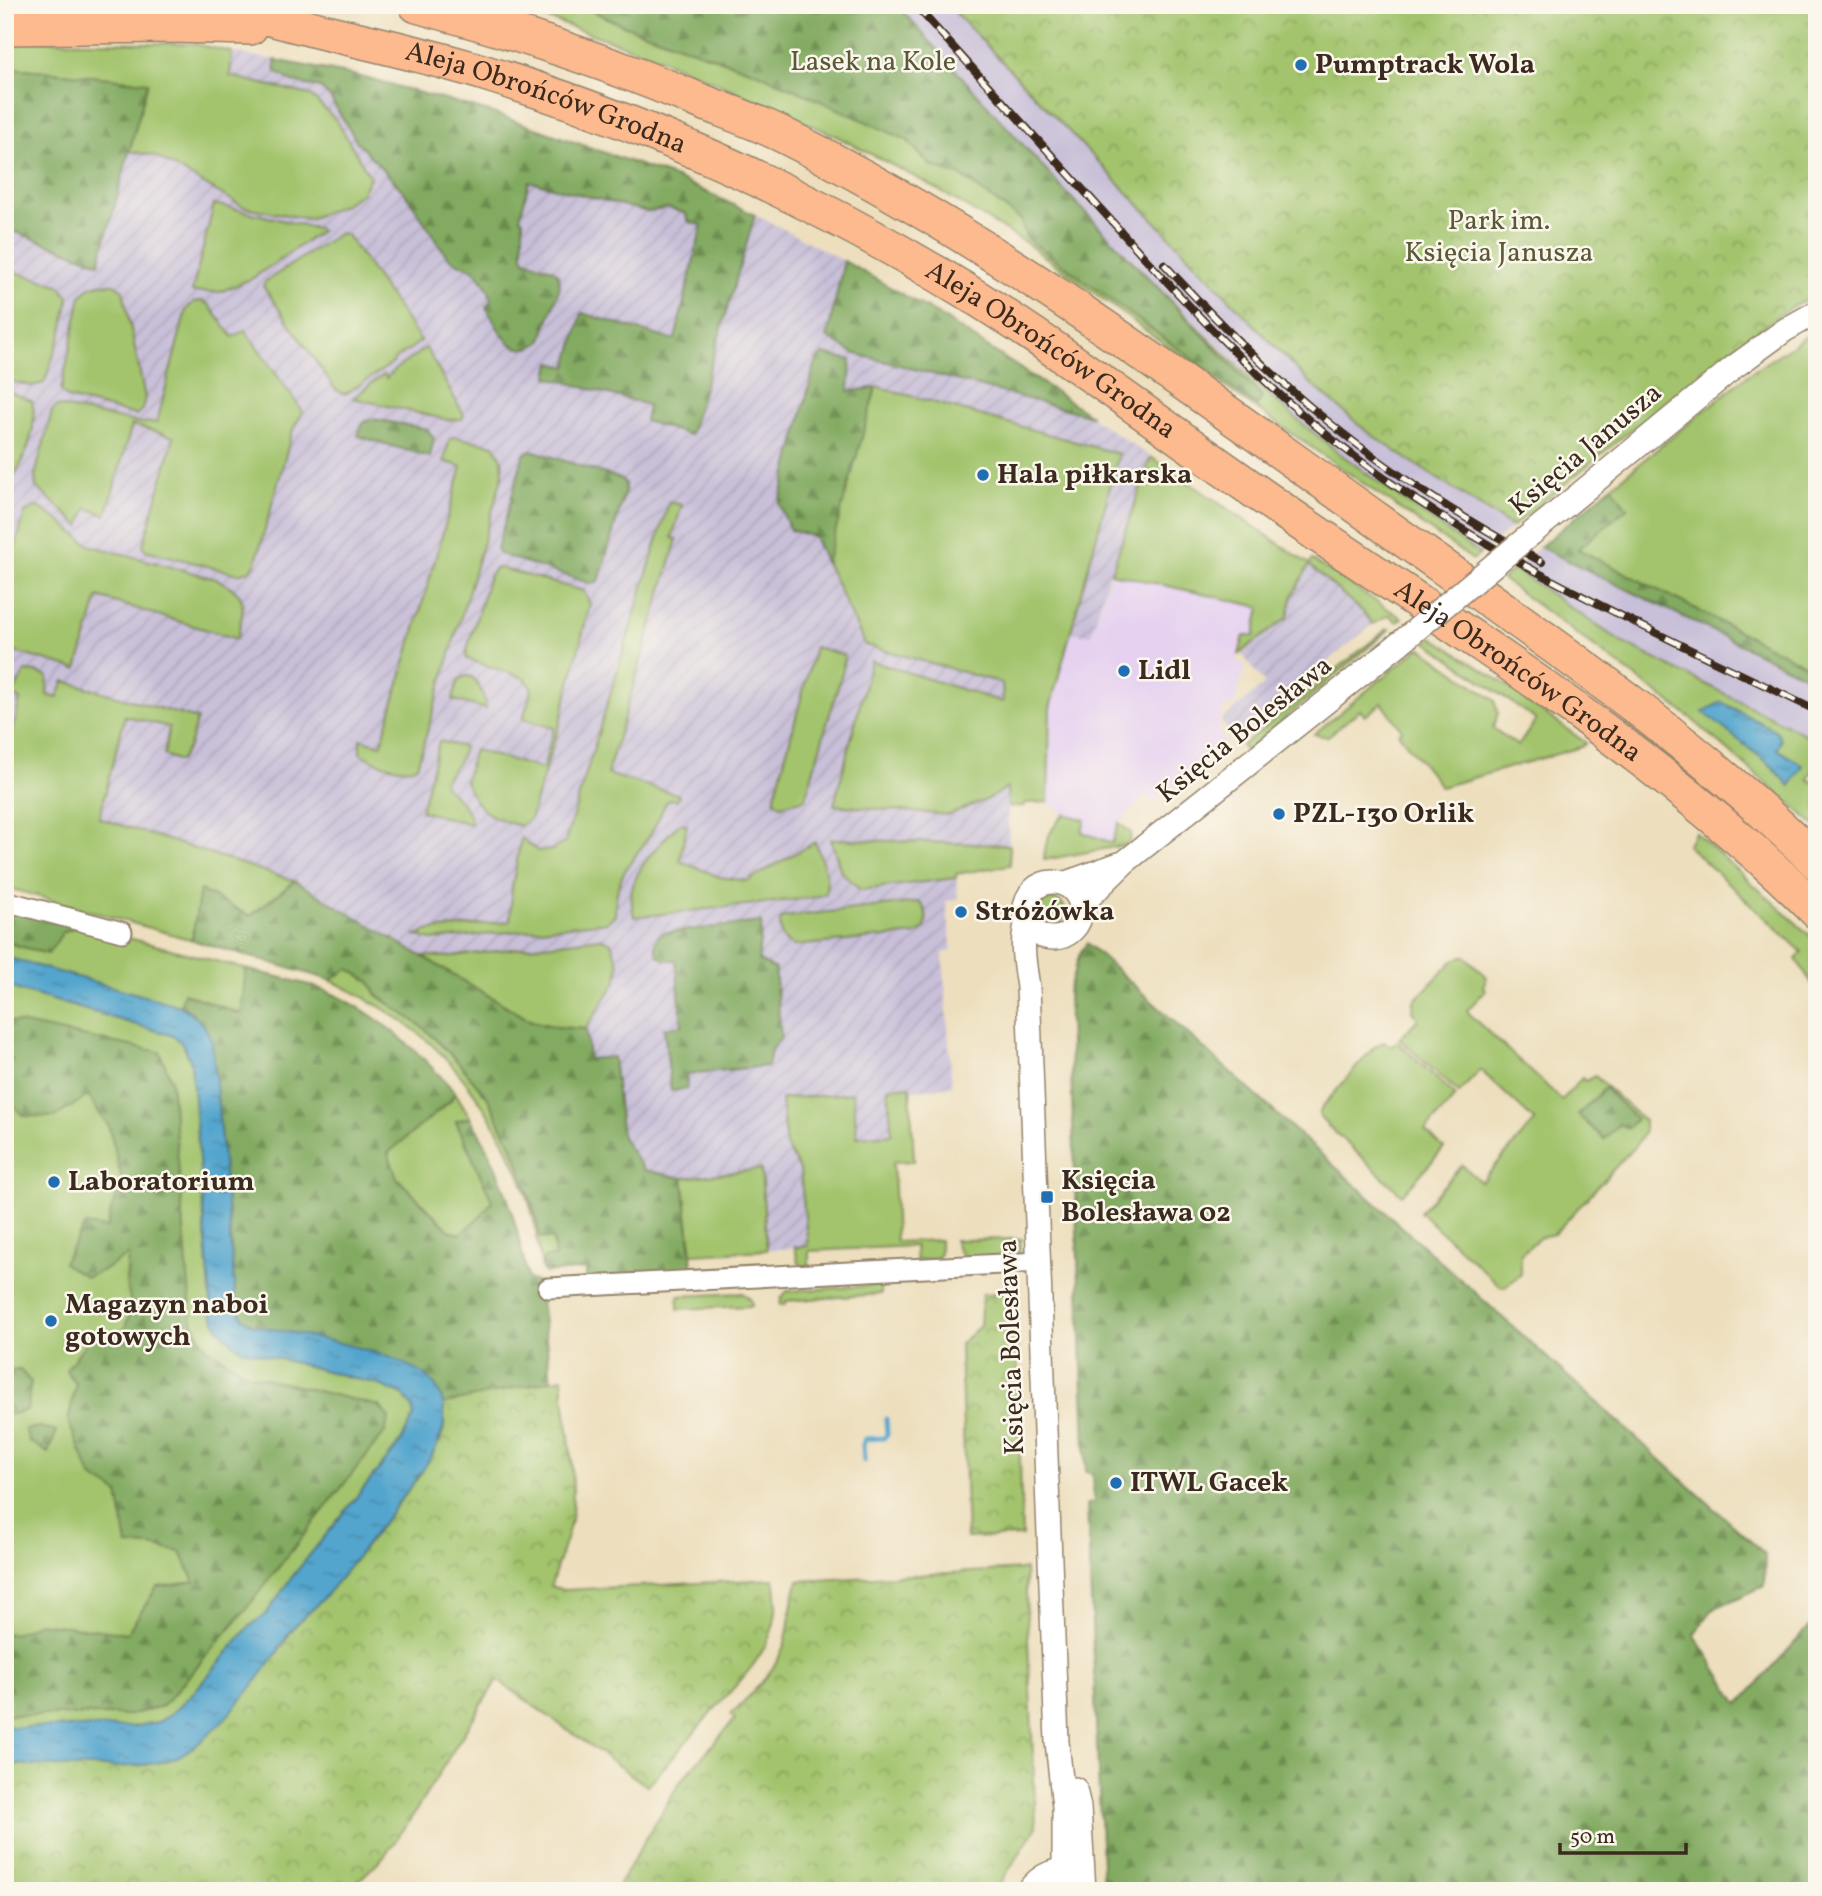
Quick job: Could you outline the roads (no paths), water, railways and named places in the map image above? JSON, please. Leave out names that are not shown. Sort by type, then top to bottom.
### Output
[{"type":"highway","name":"Aleja Obrońców Grodna","points":[[216,5],[488,74],[609,115],[720,161],[796,197],[963,290],[1052,347],[1300,522],[1608,732],[1712,815],[1817,911]]},
{"type":"highway","name":"Aleja Obrońców Grodna","points":[[417,5],[501,28],[637,75],[782,134],[916,207],[1055,293],[1524,625],[1729,782],[1817,862]]},
{"type":"highway","points":[[5,11],[169,25],[322,31]]},
{"type":"highway","points":[[5,27],[169,25]]},
{"type":"street","name":"Księcia Janusza","points":[[1400,643],[1734,367],[1785,330],[1817,312]]},
{"type":"street","name":"Księcia Bolesława","points":[[1081,905],[1125,862],[1400,643]]},
{"type":"street","name":"Księcia Bolesława","points":[[1063,884],[1125,862]]},
{"type":"street","points":[[1046,883],[1063,884],[1075,892],[1081,905],[1077,926],[1060,938],[1049,939],[1032,930],[1027,922],[1025,904],[1028,895],[1036,887],[1046,883]]},
{"type":"street","points":[[5,901],[122,932]]},
{"type":"street","name":"Księcia Bolesława","points":[[1027,922],[1024,931],[1024,961],[1028,987],[1057,1742],[1071,1876],[1084,1891]]},
{"type":"street","name":"Księcia Bolesława","points":[[1028,987],[1037,951],[1049,939]]},
{"type":"street","points":[[548,1288],[1039,1262]]},
{"type":"street","points":[[1028,1891],[1035,1881],[1047,1872],[1071,1876]]},
{"type":"water","points":[[1721,702],[1776,731],[1781,740],[1777,749],[1803,765],[1790,786],[1773,767],[1703,712]]},
{"type":"water","points":[[5,957],[180,1006],[199,1020],[212,1041],[236,1304],[243,1318],[253,1325],[352,1346],[403,1363],[423,1374],[436,1387],[443,1405],[442,1432],[432,1456],[348,1568],[318,1604],[300,1620],[231,1712],[192,1748],[163,1762],[120,1767],[5,1764],[5,1727],[132,1727],[158,1722],[171,1714],[195,1691],[248,1628],[267,1613],[292,1577],[400,1443],[414,1416],[412,1407],[403,1395],[380,1385],[242,1349],[224,1335],[212,1314],[191,1063],[184,1046],[171,1035],[5,986]]},
{"type":"waterway","points":[[864,1461],[865,1439],[884,1438],[887,1435],[886,1419]]},
{"type":"railway","points":[[915,5],[1196,313],[1290,404],[1323,432],[1412,497],[1524,565],[1817,711]]},
{"type":"railway","points":[[1164,264],[1262,364],[1350,439],[1430,495],[1542,562]]},
{"type":"place","name":"Pumptrack Wola","points":[[1301,65]]},
{"type":"place","name":"Hala piłkarska","points":[[983,475]]},
{"type":"place","name":"Lidl","points":[[1124,671]]},
{"type":"place","name":"PZL-130 Orlik","points":[[1279,814]]},
{"type":"place","name":"Stróżówka","points":[[961,912]]},
{"type":"place","name":"Laboratorium","points":[[54,1182]]},
{"type":"place","name":"Księcia Bolesława 02","points":[[1047,1197]]},
{"type":"place","name":"Magazyn naboi gotowych","points":[[51,1321]]},
{"type":"place","name":"ITWL Gacek","points":[[1116,1483]]},
{"type":"park label","name":"Lasek na Kole","points":[[873,62]]},
{"type":"park label","name":"Park im. Księcia Janusza","points":[[1499,237]]}]
